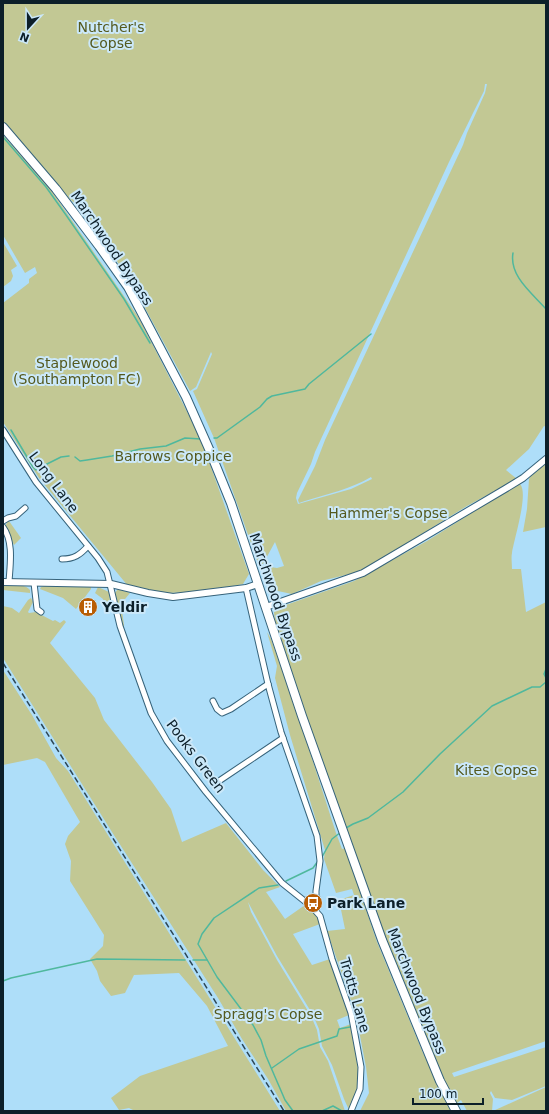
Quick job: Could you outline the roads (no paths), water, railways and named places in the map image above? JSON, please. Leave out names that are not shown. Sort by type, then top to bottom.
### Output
[{"type":"main road","name":"Marchwood Bypass","points":[[3,128],[56,188],[128,287],[186,397],[231,503],[382,940],[440,1081],[456,1111]]},
{"type":"street","name":"Long Lane","points":[[3,430],[36,482],[103,566],[107,572],[110,584]]},
{"type":"street","points":[[266,607],[363,573],[523,478],[546,459]]},
{"type":"street","points":[[3,521],[16,516],[25,508]]},
{"type":"street","points":[[3,527],[7,532],[10,541],[6,582],[110,584],[173,597],[246,588],[258,584]]},
{"type":"street","points":[[62,559],[74,558],[83,552],[88,546]]},
{"type":"street","points":[[34,583],[37,609],[41,612]]},
{"type":"street","name":"Pooks Green","points":[[110,584],[120,626],[151,713],[167,741],[206,792],[282,884],[316,910]]},
{"type":"street","points":[[246,588],[268,684],[283,738],[317,836],[320,861],[316,891],[316,910]]},
{"type":"street","points":[[213,701],[217,710],[222,713],[231,709],[268,684]]},
{"type":"street","points":[[219,781],[283,738]]},
{"type":"street","name":"Trotts Lane","points":[[316,910],[320,916],[332,958],[351,1013],[361,1067],[361,1080],[357,1099],[351,1111]]},
{"type":"waterway","points":[[3,137],[46,187],[66,215],[124,299],[150,343]]},
{"type":"waterway","points":[[513,253],[514,269],[518,277],[546,309]]},
{"type":"waterway","points":[[214,438],[217,438],[260,407],[272,396],[305,389],[309,384],[371,334]]},
{"type":"waterway","points":[[11,430],[33,467],[36,470],[37,469]]},
{"type":"waterway","points":[[75,457],[80,461],[112,456],[140,449],[166,446],[185,438],[201,439]]},
{"type":"waterway","points":[[41,467],[61,457],[69,456]]},
{"type":"waterway","points":[[546,669],[544,674],[546,678]]},
{"type":"waterway","points":[[346,828],[368,818],[403,792],[440,754],[492,706],[532,687],[540,687],[546,682]]},
{"type":"waterway","points":[[322,857],[332,839],[341,832]]},
{"type":"waterway","points":[[286,881],[313,868],[318,861]]},
{"type":"waterway","points":[[278,885],[259,888],[214,918],[202,934],[198,944],[217,977],[253,1025],[261,1040],[266,1056],[285,1100],[293,1111]]},
{"type":"waterway","points":[[3,981],[97,959],[185,960]]},
{"type":"waterway","points":[[193,960],[207,960]]},
{"type":"waterway","points":[[272,1068],[299,1049],[337,1036],[339,1029],[350,1027]]},
{"type":"waterway","points":[[322,1111],[333,1106],[342,1111]]},
{"type":"railway","points":[[3,663],[284,1111]]},
{"type":"place","name":"Yeldir","points":[[88,607]]},
{"type":"place","name":"Park Lane","points":[[313,903]]},
{"type":"park label","name":"Nutcher's Copse","points":[[111,36]]},
{"type":"park label","name":"Staplewood (Southampton FC)","points":[[77,372]]},
{"type":"park label","name":"Barrows Coppice","points":[[173,456]]},
{"type":"park label","name":"Hammer's Copse","points":[[388,513]]},
{"type":"park label","name":"Kites Copse","points":[[496,770]]},
{"type":"park label","name":"Spragg's Copse","points":[[268,1014]]}]
